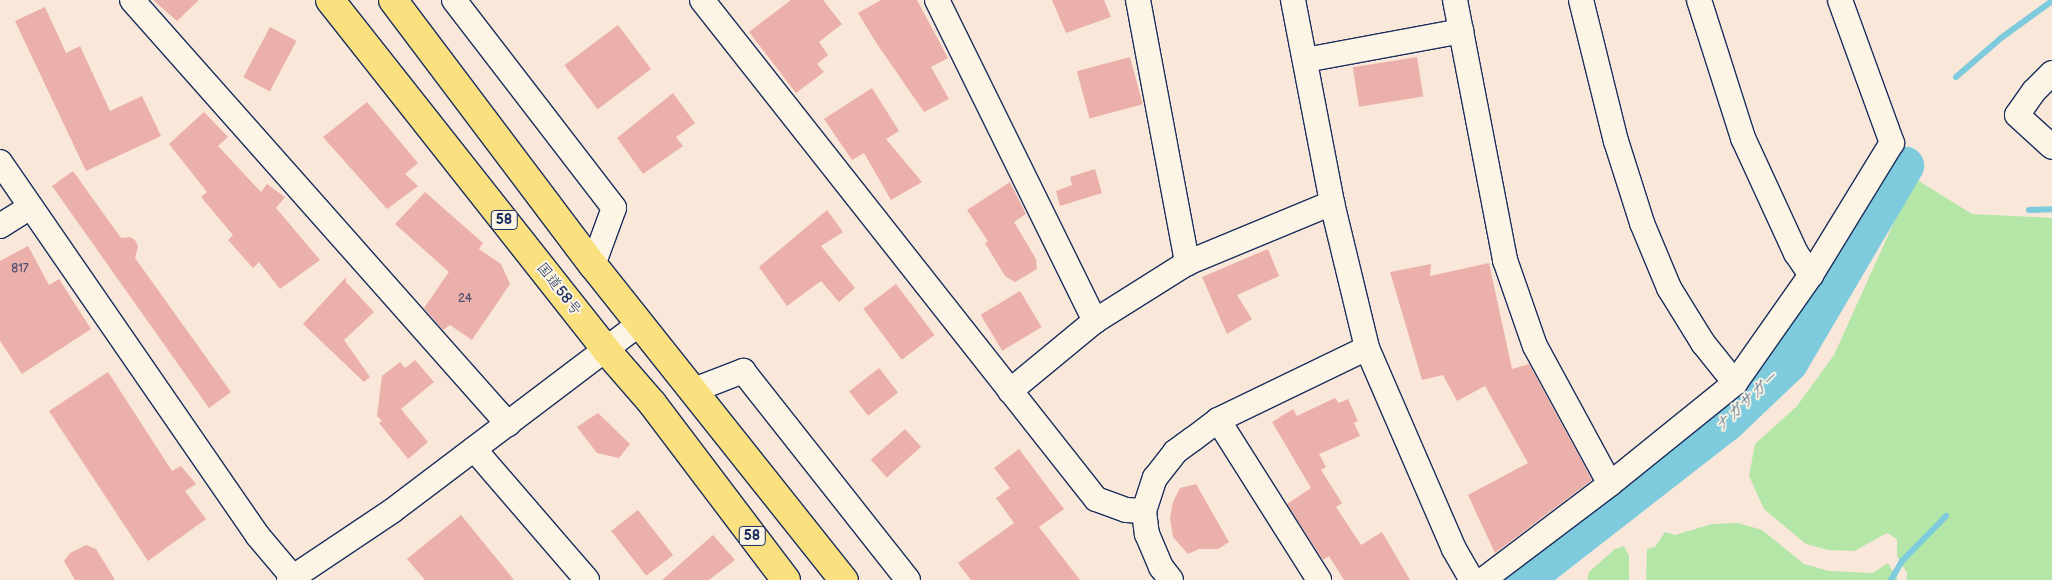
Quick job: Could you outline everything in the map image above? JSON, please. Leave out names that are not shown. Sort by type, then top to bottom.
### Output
[{"type":"highway","name":"国道58号","points":[[330,0],[606,350],[652,403],[786,580]]},
{"type":"highway","points":[[393,0],[593,264],[844,580]]},
{"type":"street","points":[[132,0],[508,424]]},
{"type":"street","points":[[454,0],[614,208],[593,264]]},
{"type":"street","points":[[702,0],[1096,499],[1126,510],[1144,511]]},
{"type":"street","points":[[937,0],[1095,321]]},
{"type":"street","points":[[1138,0],[1188,263]]},
{"type":"street","points":[[1293,0],[1332,203],[1367,348],[1454,549],[1472,580]]},
{"type":"street","points":[[1455,0],[1505,260],[1535,346],[1610,484]]},
{"type":"street","points":[[1581,0],[1616,141],[1642,223],[1669,288],[1703,343],[1735,383]]},
{"type":"street","points":[[1699,0],[1742,138],[1796,253],[1811,275]]},
{"type":"street","points":[[1482,580],[1610,484],[1735,383],[1811,275],[1892,143],[1840,0]]},
{"type":"street","points":[[1305,60],[1461,31]]},
{"type":"street","points":[[2052,73],[2034,90],[2017,116],[2052,147]]},
{"type":"street","points":[[0,162],[258,536],[292,579],[392,511],[641,323]]},
{"type":"street","points":[[1010,391],[1095,321],[1188,263],[1332,203]]},
{"type":"street","points":[[0,226],[31,208]]},
{"type":"street","points":[[1171,580],[1161,567],[1147,534],[1144,511],[1155,478],[1175,452],[1218,420],[1367,348]]},
{"type":"street","points":[[694,390],[743,371],[908,580]]},
{"type":"street","points":[[1218,420],[1319,580]]},
{"type":"street","points":[[474,449],[587,580]]},
{"type":"green space","points":[[1914,178],[1972,214],[2052,218],[2052,580],[1906,580],[1907,573],[1897,556],[1897,539],[1887,533],[1854,551],[1829,550],[1806,544],[1764,509],[1749,476],[1755,444],[1797,406],[1834,355]]},
{"type":"green space","points":[[1738,523],[1762,530],[1804,564],[1829,571],[1873,573],[1888,563],[1898,580],[1646,580],[1647,549],[1655,547],[1665,532],[1675,535],[1712,524]]},
{"type":"green space","points":[[1624,546],[1629,556],[1629,580],[1587,580],[1589,572],[1615,549]]},
{"type":"building","points":[[153,0],[199,0],[177,21]]},
{"type":"building","points":[[791,0],[823,0],[842,24],[819,42],[828,55],[817,64],[824,72],[796,93],[749,32]]},
{"type":"building","points":[[881,0],[917,0],[948,58],[931,67],[949,99],[924,112],[877,44],[858,13]]},
{"type":"building","points":[[1052,0],[1104,0],[1111,17],[1066,33]]},
{"type":"building","points":[[45,7],[66,53],[80,46],[110,111],[142,96],[161,136],[86,171],[15,21]]},
{"type":"building","points":[[618,25],[651,69],[598,109],[564,65]]},
{"type":"building","points":[[270,27],[296,41],[270,91],[243,77]]},
{"type":"building","points":[[1130,57],[1143,104],[1090,119],[1077,71]]},
{"type":"building","points":[[1417,57],[1423,97],[1359,107],[1353,67]]},
{"type":"building","points":[[872,88],[899,131],[886,139],[922,182],[891,200],[864,153],[852,160],[824,119]]},
{"type":"building","points":[[673,93],[695,123],[676,137],[683,146],[643,174],[617,138]]},
{"type":"building","points":[[367,102],[418,163],[405,174],[418,186],[387,209],[323,137]]},
{"type":"building","points":[[204,112],[228,137],[218,146],[261,192],[267,184],[285,197],[276,208],[320,260],[280,289],[259,262],[253,268],[228,240],[233,235],[201,197],[207,192],[169,144]]},
{"type":"building","points":[[1095,169],[1102,193],[1060,206],[1056,191],[1072,185],[1070,177]]},
{"type":"building","points":[[73,171],[121,238],[130,237],[135,240],[138,246],[135,258],[231,392],[209,408],[52,186]]},
{"type":"building","points":[[1010,182],[1026,214],[1014,222],[1036,259],[1037,269],[1015,282],[1005,276],[985,243],[988,241],[967,210]]},
{"type":"building","points":[[425,192],[483,243],[479,249],[501,264],[510,284],[472,340],[450,325],[443,330],[424,308],[449,272],[395,224]]},
{"type":"building","points":[[827,210],[843,232],[821,246],[855,288],[839,302],[821,281],[787,306],[759,267]]},
{"type":"building","points":[[28,246],[49,285],[59,279],[91,329],[22,374],[0,341],[0,261]]},
{"type":"building","points":[[1268,249],[1279,276],[1237,295],[1252,319],[1227,334],[1202,277]]},
{"type":"building","points":[[1489,263],[1512,369],[1529,364],[1592,480],[1495,553],[1468,495],[1528,463],[1485,386],[1457,401],[1443,375],[1422,380],[1390,272],[1431,264],[1430,276]]},
{"type":"building","points":[[346,277],[346,282],[374,312],[344,340],[370,377],[364,382],[303,324]]},
{"type":"building","points":[[896,284],[935,335],[902,360],[863,309]]},
{"type":"building","points":[[1020,291],[1042,327],[1002,351],[981,315]]},
{"type":"building","points":[[415,360],[434,382],[401,409],[428,442],[408,459],[379,423],[382,421],[377,416],[382,376],[400,362],[405,368]]},
{"type":"building","points":[[879,368],[898,392],[868,416],[849,391]]},
{"type":"building","points":[[108,372],[172,471],[181,466],[196,484],[185,491],[206,519],[148,561],[49,411]]},
{"type":"building","points":[[1335,398],[1339,403],[1348,399],[1358,421],[1354,423],[1360,436],[1319,454],[1326,467],[1321,470],[1342,503],[1336,507],[1361,545],[1382,532],[1410,580],[1344,580],[1329,556],[1323,560],[1287,504],[1311,488],[1272,422],[1293,409],[1297,416]]},
{"type":"building","points":[[598,413],[630,444],[619,458],[597,453],[577,427]]},
{"type":"building","points":[[905,429],[921,447],[887,478],[871,460]]},
{"type":"building","points":[[1019,449],[1064,509],[1039,527],[1080,580],[971,580],[958,563],[1014,523],[996,498],[1010,488],[994,468]]},
{"type":"building","points":[[1196,484],[1229,542],[1218,549],[1199,549],[1188,554],[1173,537],[1170,518],[1173,502],[1180,488]]},
{"type":"building","points":[[638,510],[673,555],[646,576],[611,531]]},
{"type":"building","points":[[461,515],[514,580],[425,580],[407,559]]},
{"type":"building","points":[[713,535],[735,560],[709,580],[662,580]]},
{"type":"building","points":[[86,545],[96,549],[115,580],[75,580],[64,561],[70,553]]},
{"type":"waterway","name":"ナガサガー","points":[[1956,77],[2001,38],[2052,1]]},
{"type":"waterway","name":"ナガサガー","points":[[1524,580],[1726,423],[1789,363],[1905,166]]},
{"type":"waterway","points":[[2029,210],[2052,209]]},
{"type":"waterway","points":[[1891,580],[1902,561],[1946,516]]}]
